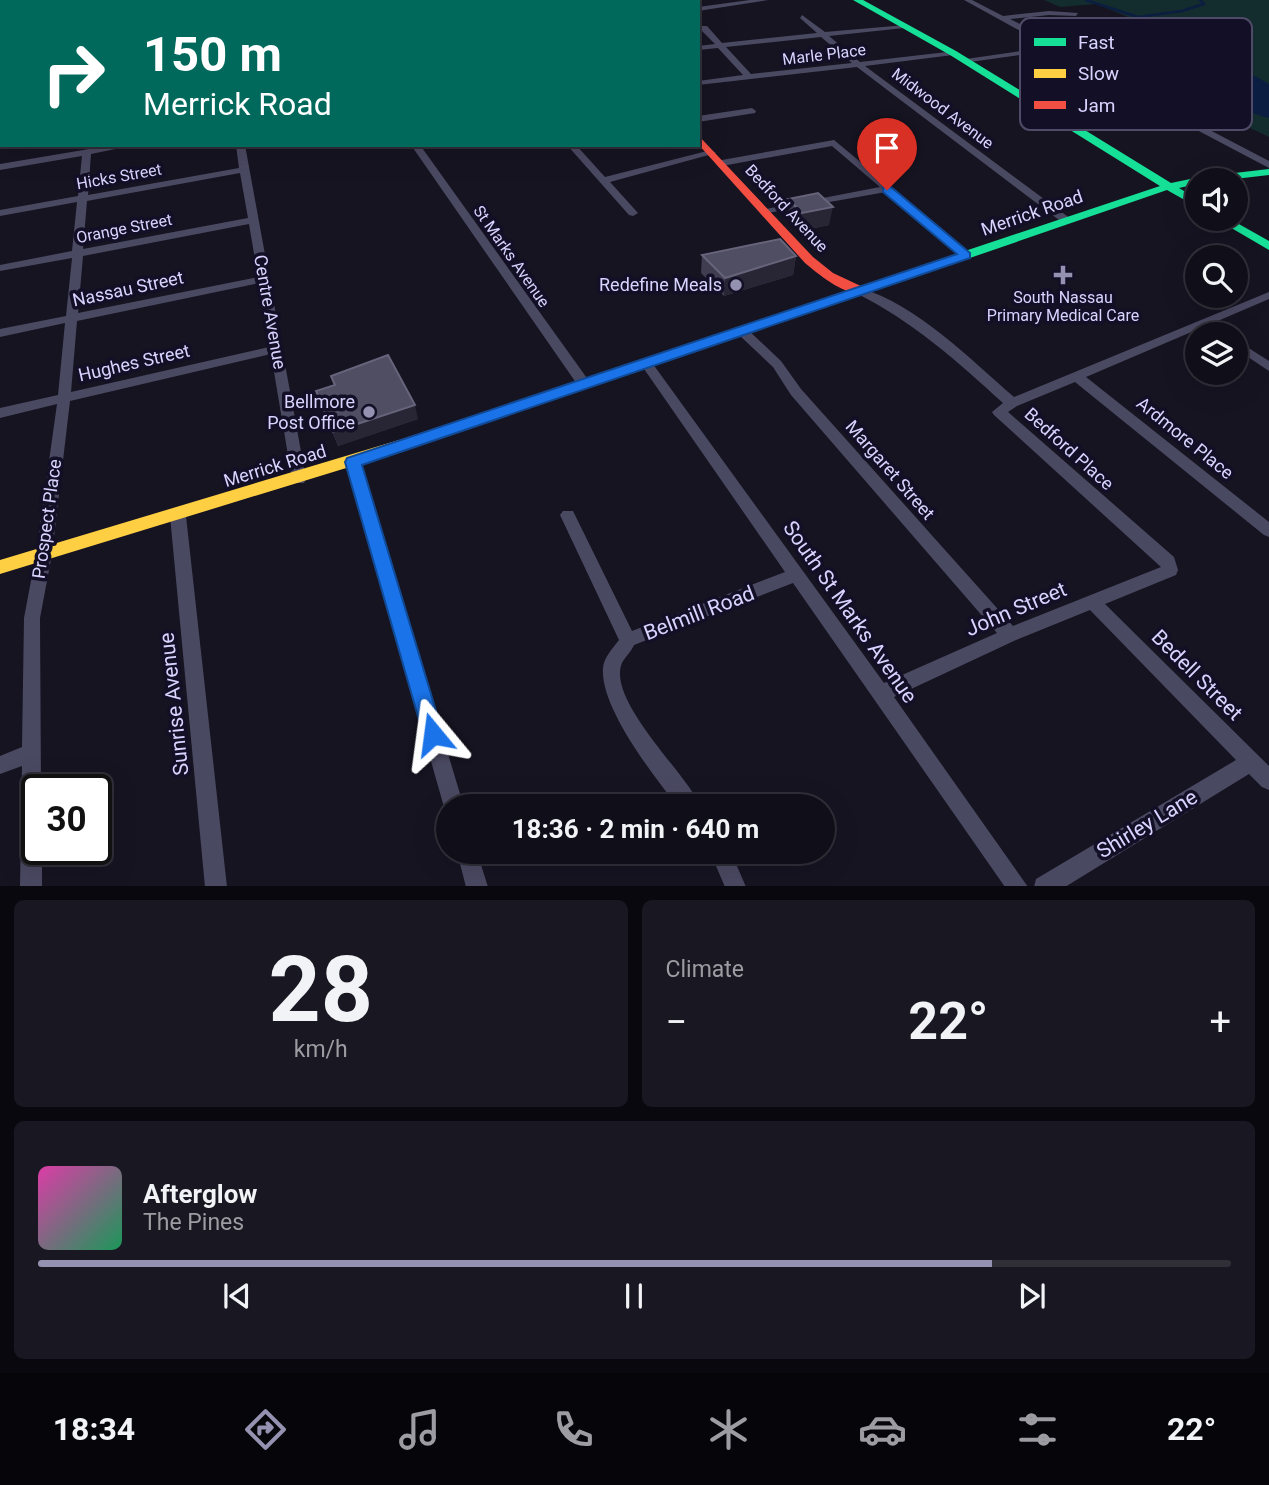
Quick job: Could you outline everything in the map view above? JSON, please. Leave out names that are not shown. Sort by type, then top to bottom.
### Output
[{"type":"main road","points":[[856,0],[960,57],[1020,95]]},
{"type":"main road","points":[[1076,130],[1185,197]]},
{"type":"main road","name":"Bedford Avenue","points":[[700,140],[809,260],[829,276],[860,291]]},
{"type":"main road","name":"Merrick Road","points":[[1248,175],[1269,172]]},
{"type":"main road","name":"Merrick Road","points":[[0,567],[353,462],[1167,187],[1185,184]]},
{"type":"main road","points":[[1243,231],[1269,246]]},
{"type":"street","points":[[700,9],[765,0]]},
{"type":"street","points":[[967,0],[1020,28]]},
{"type":"street","points":[[1003,19],[1049,13],[1076,14]]},
{"type":"street","name":"Midwood Avenue","points":[[802,17],[858,64],[1067,221]]},
{"type":"street","points":[[700,48],[904,26]]},
{"type":"street","points":[[704,28],[749,77]]},
{"type":"street","name":"Marle Place","points":[[700,83],[858,64],[1020,52]]},
{"type":"street","points":[[700,119],[752,111]]},
{"type":"street","points":[[1202,130],[1269,165]]},
{"type":"street","points":[[605,180],[717,158],[834,143],[966,255]]},
{"type":"street","points":[[0,167],[118,147]]},
{"type":"street","name":"Centre Avenue","points":[[240,147],[299,479]]},
{"type":"street","name":"St Marks Avenue","points":[[416,147],[584,384]]},
{"type":"street","points":[[573,147],[633,213]]},
{"type":"street","name":"Prospect Place","points":[[31,886],[32,618],[44,554],[64,398],[87,152]]},
{"type":"street","name":"Hicks Street","points":[[0,213],[244,170]]},
{"type":"street","points":[[766,212],[887,190]]},
{"type":"street","name":"Orange Street","points":[[0,268],[253,220]]},
{"type":"street","name":"Nassau Street","points":[[0,333],[264,278]]},
{"type":"street","name":"Bedford Place","points":[[860,291],[883,301],[924,327],[1012,403],[999,412],[1168,562],[1170,570]]},
{"type":"street","points":[[1204,322],[1269,295]]},
{"type":"street","points":[[1012,403],[1185,330]]},
{"type":"street","name":"Margaret Street","points":[[742,331],[777,364],[796,392],[1010,635]]},
{"type":"street","name":"Hughes Street","points":[[0,413],[276,349]]},
{"type":"street","points":[[1248,352],[1269,367]]},
{"type":"street","name":"South St Marks Avenue","points":[[646,363],[1017,886]]},
{"type":"street","name":"Ardmore Place","points":[[1076,376],[1269,531]]},
{"type":"street","points":[[353,462],[450,794]]},
{"type":"street","points":[[568,515],[628,640]]},
{"type":"street","name":"Sunrise Avenue","points":[[178,516],[216,886]]},
{"type":"street","name":"John Street","points":[[880,694],[1010,635],[1170,570]]},
{"type":"street","name":"Belmill Road","points":[[681,794],[646,750],[614,686],[612,664],[628,640],[796,575]]},
{"type":"street","name":"Bedell Street","points":[[1092,601],[1269,780]]},
{"type":"street","points":[[0,765],[31,753]]},
{"type":"street","name":"Shirley Lane","points":[[1046,886],[1251,762]]},
{"type":"street","points":[[470,864],[477,886]]},
{"type":"street","points":[[725,864],[736,886]]},
{"type":"green space","points":[[1044,0],[1269,0],[1269,137],[1252,129],[1252,18],[1131,18],[1096,4],[1060,7]]},
{"type":"water","points":[[1252,74],[1269,84],[1269,118],[1252,113]]},
{"type":"building","points":[[818,193],[833,207],[802,213],[788,199]]},
{"type":"building","points":[[780,239],[796,256],[725,278],[702,255]]},
{"type":"building","name":"Bellmore Post Office","points":[[388,355],[415,405],[333,432],[316,391],[335,385],[331,376]]},
{"type":"waterway","points":[[1086,0],[1138,17]]},
{"type":"waterway","points":[[1138,17],[1182,11],[1204,4],[1200,0]]},
{"type":"traffic: fast","points":[[857,0],[953,53],[1020,94]]},
{"type":"traffic: fast","points":[[1077,130],[1185,197]]},
{"type":"traffic: fast","points":[[1248,174],[1269,172]]},
{"type":"traffic: fast","points":[[963,256],[1167,187],[1185,183]]},
{"type":"traffic: fast","points":[[1243,231],[1269,246]]},
{"type":"traffic: slow","points":[[706,343],[963,256]]},
{"type":"traffic: slow","points":[[0,567],[399,446]]},
{"type":"traffic: jam","points":[[700,140],[809,260],[829,276],[860,291]]},
{"type":"traffic: jam","points":[[399,446],[706,343]]},
{"type":"place","name":"South Nassau Primary Medical Care","points":[[1063,275]]},
{"type":"place","name":"Redefine Meals","points":[[736,285]]},
{"type":"place","name":"Bellmore Post Office","points":[[369,412]]},
{"type":"route","points":[[433,734],[353,462],[966,255],[887,190]]}]
